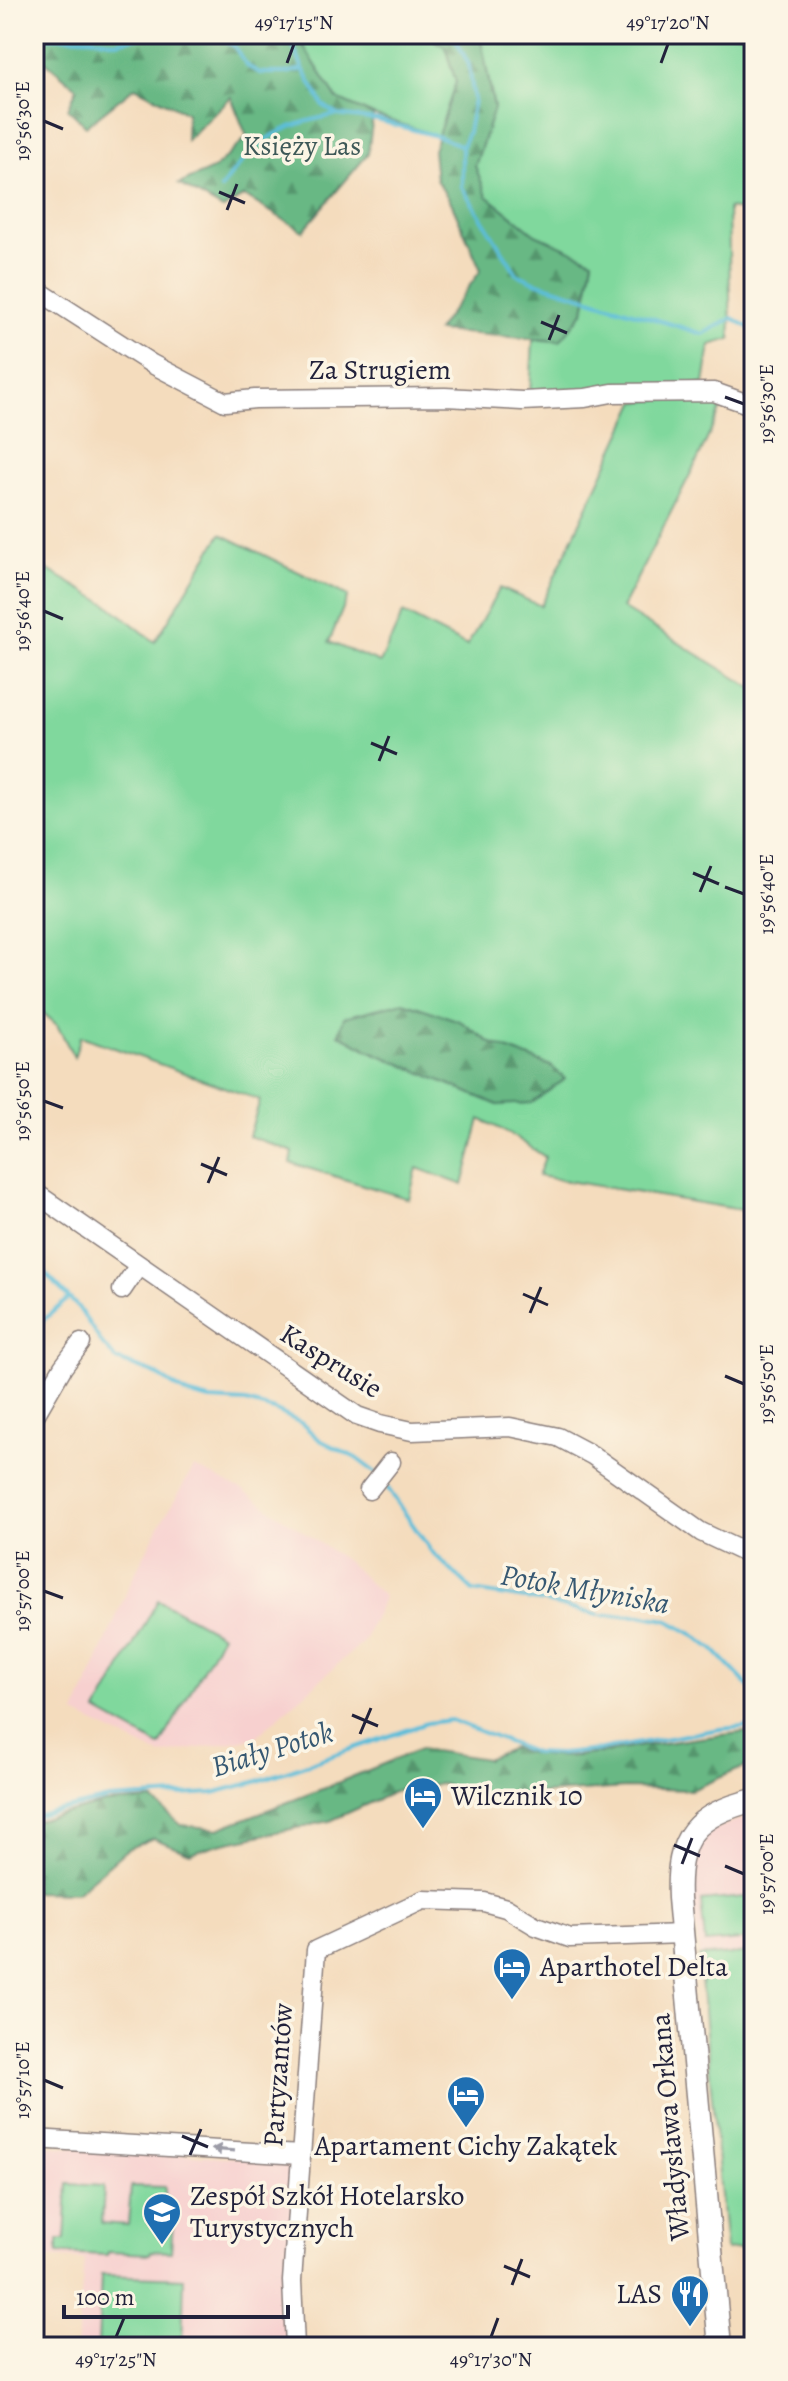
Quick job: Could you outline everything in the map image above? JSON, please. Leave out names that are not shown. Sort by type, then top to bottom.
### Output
[{"type":"street","name":"Za Strugiem","points":[[34,288],[152,364],[225,402],[445,397],[522,401],[585,398],[612,393],[714,392],[754,409]]},
{"type":"street","name":"Kasprusie","points":[[34,1192],[357,1416],[407,1431],[510,1427],[552,1435],[592,1455],[701,1532],[754,1557]]},
{"type":"street","points":[[122,1290],[139,1265]]},
{"type":"street","points":[[34,1417],[81,1343]]},
{"type":"street","points":[[369,1490],[391,1462]]},
{"type":"street","name":"Władysława Orkana","points":[[720,2347],[678,1877],[680,1858],[697,1826],[726,1808],[754,1800]]},
{"type":"street","name":"Partyzantów","points":[[295,2347],[292,2281],[316,1950],[423,1900],[484,1902],[506,1908],[536,1926],[570,1938],[682,1934]]},
{"type":"street","points":[[34,2139],[301,2155]]},
{"type":"shaded area","points":[[194,1467],[244,1491],[349,1563],[384,1597],[364,1641],[255,1738],[160,1755],[75,1714],[133,1577]]},
{"type":"shaded area","points":[[754,1816],[754,1952],[699,1957],[692,1885],[695,1856],[706,1836],[714,1830]]},
{"type":"shaded area","name":"Zespół Szkół Hotelarsko Turystycznych","points":[[43,2146],[277,2160],[294,2172],[290,2347],[77,2347],[84,2259],[34,2257]]},
{"type":"green space","name":"Księży Las","points":[[34,34],[299,34],[299,39],[337,99],[373,115],[368,154],[303,231],[244,196],[223,209],[179,184],[215,168],[247,137],[231,97],[186,141],[187,113],[135,87],[86,126],[68,109],[77,88],[34,52]]},
{"type":"green space","points":[[299,34],[425,34],[445,47],[456,82],[438,136],[373,115],[337,99],[299,39]]},
{"type":"green space","name":"Księży Las","points":[[425,34],[480,35],[494,108],[475,166],[487,196],[535,234],[593,260],[584,311],[560,341],[437,331],[481,270],[451,202],[436,180],[433,150],[456,82],[445,47]]},
{"type":"green space","points":[[480,34],[754,34],[754,212],[728,208],[731,339],[710,345],[704,384],[530,393],[533,340],[560,341],[584,311],[593,261],[535,234],[487,196],[475,166],[494,108]]},
{"type":"green space","points":[[674,397],[724,402],[622,608],[754,689],[754,1212],[538,1176],[545,1157],[509,1133],[480,1119],[463,1185],[417,1168],[409,1199],[291,1163],[293,1152],[249,1136],[260,1100],[81,1036],[74,1057],[57,1025],[34,1005],[34,562],[110,606],[155,642],[221,534],[348,596],[329,642],[380,663],[403,613],[467,646],[500,588],[541,606],[636,402]],"holes":[[[460,1021],[491,1043],[551,1066],[498,1105],[368,1050],[339,1034]]]},
{"type":"green space","points":[[403,1002],[460,1021],[491,1043],[551,1066],[565,1079],[532,1103],[498,1105],[368,1050],[339,1034],[344,1017]]},
{"type":"green space","points":[[158,1600],[222,1635],[160,1746],[97,1711]]},
{"type":"green space","points":[[754,1731],[754,1763],[691,1790],[626,1788],[474,1798],[443,1784],[407,1786],[330,1821],[190,1853],[153,1838],[127,1849],[76,1893],[34,1892],[34,1821],[106,1803],[153,1800],[181,1825],[218,1829],[420,1749],[486,1759],[513,1748],[559,1757]]},
{"type":"green space","points":[[754,1896],[754,1939],[705,1943],[701,1901]]},
{"type":"green space","points":[[754,1952],[754,2247],[726,2250],[699,1957]]},
{"type":"green space","points":[[68,2184],[104,2186],[102,2223],[128,2225],[131,2186],[165,2187],[164,2219],[173,2220],[171,2252],[108,2252],[107,2255],[58,2253],[58,2240],[65,2240]]},
{"type":"green space","points":[[101,2275],[184,2278],[182,2347],[98,2347]]},
{"type":"waterway","points":[[34,37],[93,38],[116,42],[156,34]]},
{"type":"waterway","points":[[212,34],[234,46],[247,66],[260,73],[286,73],[303,69],[323,105],[337,115],[377,120],[462,146]]},
{"type":"waterway","points":[[288,34],[303,69]]},
{"type":"waterway","points":[[453,34],[469,65],[474,100],[462,146],[462,187],[517,274],[703,334],[732,318],[754,330]]},
{"type":"waterway","points":[[221,189],[244,159],[269,138],[298,124],[335,115]]},
{"type":"waterway","name":"Potok Młyniska","points":[[34,1262],[78,1307],[117,1360],[154,1373],[187,1394],[210,1400],[246,1402],[274,1410],[301,1423],[320,1440],[356,1458],[376,1473]]},
{"type":"waterway","points":[[34,1328],[69,1298]]},
{"type":"waterway","name":"Potok Młyniska","points":[[382,1480],[431,1551],[473,1591],[545,1602],[598,1615],[667,1620],[714,1650],[754,1692]]},
{"type":"waterway","name":"Biały Potok","points":[[34,1816],[109,1799],[213,1793],[255,1782],[427,1723],[451,1720],[535,1753],[560,1754],[754,1726]]},
{"type":"place","name":"Wilcznik 10","points":[[423,1830]]},
{"type":"place","name":"Aparthotel Delta","points":[[512,2001]]},
{"type":"place","name":"Apartament Cichy Zakątek","points":[[466,2129]]},
{"type":"place","name":"Zespół Szkół Hotelarsko Turystycznych","points":[[162,2246]]},
{"type":"place","name":"LAS","points":[[690,2328]]}]
